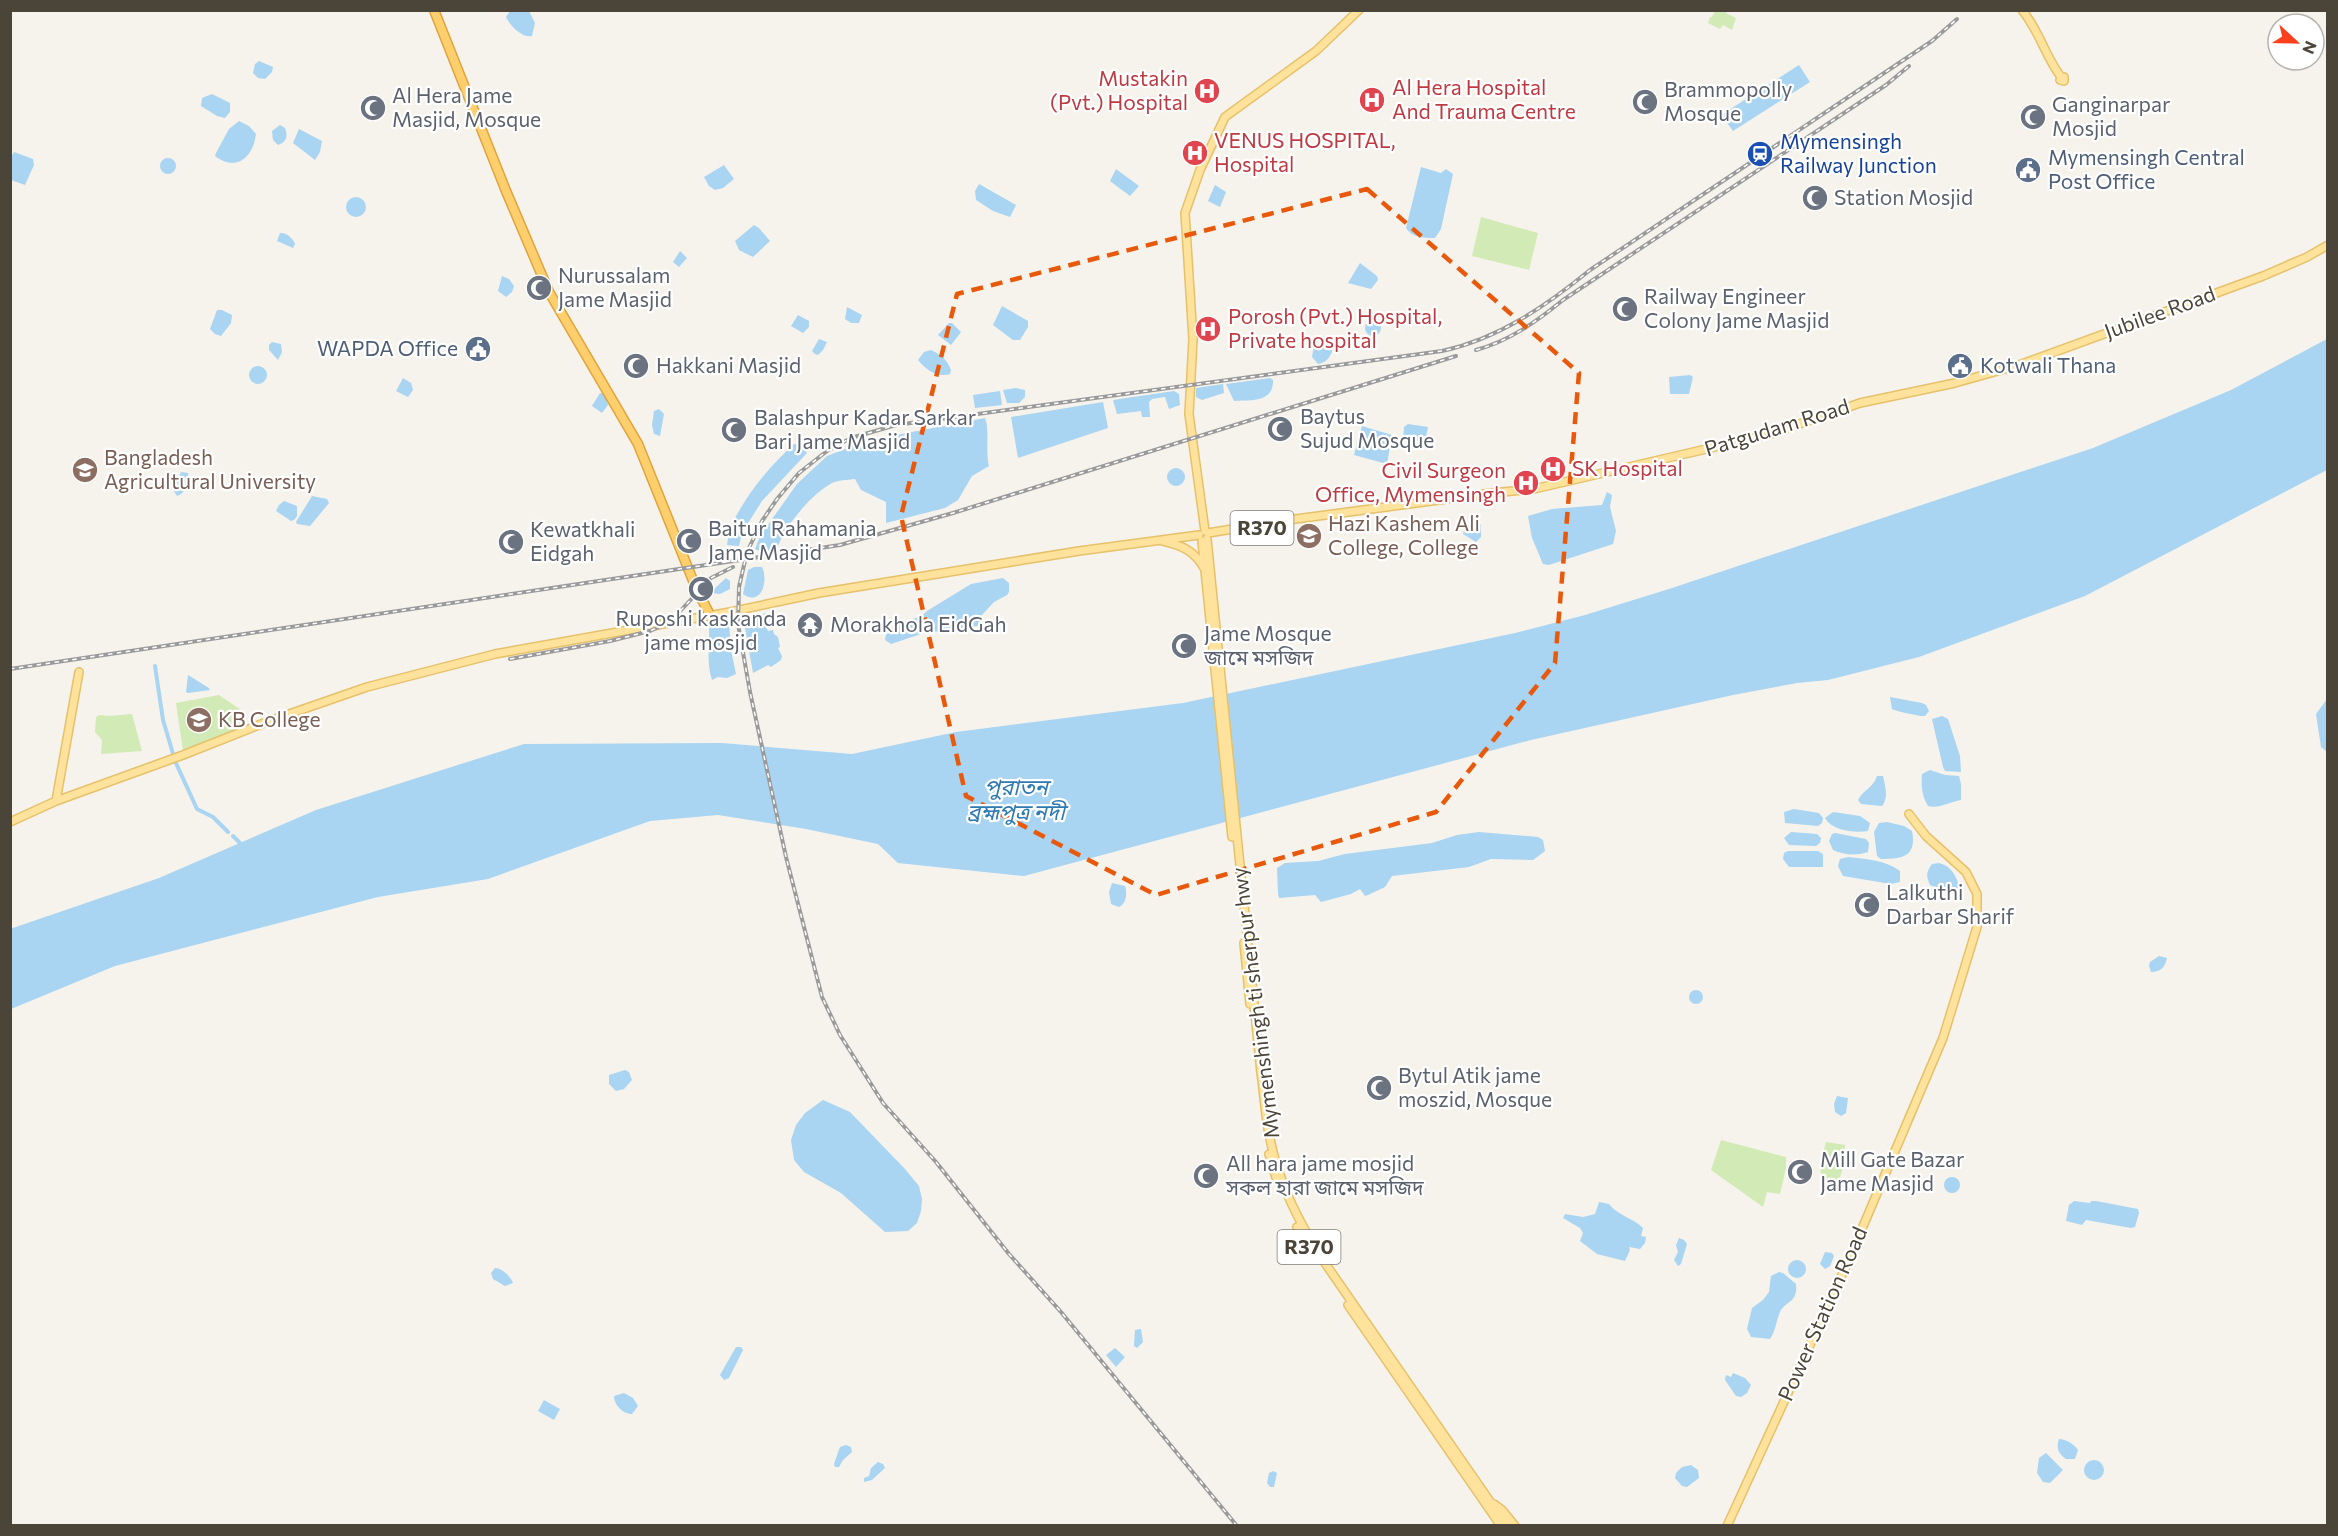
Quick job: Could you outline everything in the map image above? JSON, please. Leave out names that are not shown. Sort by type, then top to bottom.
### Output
[{"type":"highway","points":[[434,10],[549,292],[638,444],[696,588],[710,615]]},
{"type":"main road","points":[[1205,536],[1189,414],[1193,339],[1185,213],[1200,170],[1225,117],[1316,51],[1359,10]]},
{"type":"main road","points":[[2022,10],[2030,18],[2050,63],[2061,77]]},
{"type":"main road","name":"Jubilee Road","points":[[1990,372],[2019,365],[2263,276],[2328,245]]},
{"type":"main road","name":"Patgudam Road","points":[[10,822],[56,801],[183,755],[268,721],[367,687],[495,654],[819,593],[1157,540],[1205,536],[1315,518],[1534,489],[1771,434],[1860,403],[1955,383],[1990,372]]},
{"type":"main road","name":"R370","points":[[1205,536],[1206,571],[1215,629]]},
{"type":"main road","name":"R370","points":[[1205,536],[1215,629]]},
{"type":"main road","points":[[1157,540],[1188,550],[1199,559],[1206,571]]},
{"type":"main road","name":"Mymenshingh ti sherpur hwy","points":[[1215,629],[1246,945],[1269,1134],[1281,1182],[1294,1212],[1326,1266],[1488,1503],[1501,1526]]},
{"type":"main road","points":[[56,801],[79,672]]},
{"type":"main road","name":"Power Station Road","points":[[1727,1526],[1847,1264],[1943,1038],[1977,927],[1977,894],[1966,872],[1926,836],[1909,814]]},
{"type":"main road","points":[[1488,1503],[1496,1526]]},
{"type":"main road","points":[[1488,1503],[1502,1510],[1515,1526]]},
{"type":"main road","name":"Mymenshingh ti sherpur hwy","points":[[1488,1503],[1507,1526]]},
{"type":"highlighted area","points":[[1367,189],[1579,373],[1555,663],[1436,812],[1156,895],[966,796],[901,516],[957,294]]},
{"type":"green space","points":[[1715,11],[1726,11],[1736,18],[1732,30],[1723,25],[1720,29],[1708,23]]},
{"type":"green space","points":[[1481,217],[1538,233],[1529,270],[1472,256]]},
{"type":"green space","points":[[219,695],[244,712],[243,728],[183,751],[176,703]]},
{"type":"green space","points":[[132,714],[142,751],[101,754],[102,740],[95,732],[96,717]]},
{"type":"green space","points":[[1721,1140],[1786,1157],[1780,1194],[1767,1192],[1763,1207],[1711,1170]]},
{"type":"green space","points":[[1826,1142],[1845,1145],[1844,1164],[1835,1194],[1823,1191],[1820,1165]]},
{"type":"water","points":[[510,11],[529,11],[535,23],[532,36],[520,33],[510,24],[506,17]]},
{"type":"water","points":[[259,61],[273,67],[272,72],[265,79],[258,78],[253,73],[255,64]]},
{"type":"water","points":[[1799,65],[1810,82],[1733,131],[1721,115]]},
{"type":"water","points":[[212,94],[230,103],[230,112],[225,118],[201,106],[202,98]]},
{"type":"water","points":[[239,121],[249,126],[256,134],[251,150],[242,160],[230,163],[223,161],[215,156],[216,153],[229,129]]},
{"type":"water","points":[[280,125],[285,128],[286,136],[285,140],[278,145],[273,140],[272,131]]},
{"type":"water","points":[[299,129],[322,141],[320,152],[315,160],[293,143]]},
{"type":"water","points":[[14,152],[33,159],[34,165],[25,185],[11,180],[11,157]]},
{"type":"water","points":[[165,158],[171,158],[176,166],[174,172],[165,174],[160,169],[160,163]]},
{"type":"water","points":[[724,165],[734,179],[723,188],[715,190],[709,186],[704,177]]},
{"type":"water","points":[[1421,167],[1441,173],[1446,169],[1453,174],[1441,229],[1435,238],[1415,236],[1406,228]]},
{"type":"water","points":[[1116,169],[1139,186],[1130,196],[1110,181]]},
{"type":"water","points":[[979,184],[1016,205],[1010,217],[993,211],[976,200],[975,191]]},
{"type":"water","points":[[1215,185],[1226,192],[1220,207],[1208,201]]},
{"type":"water","points":[[352,197],[360,197],[366,203],[366,211],[360,217],[352,217],[346,211],[346,203]]},
{"type":"water","points":[[754,225],[770,241],[753,257],[739,250],[735,241]]},
{"type":"water","points":[[280,233],[285,233],[291,238],[295,244],[293,248],[277,241]]},
{"type":"water","points":[[680,251],[687,258],[679,267],[673,262]]},
{"type":"water","points":[[1360,263],[1377,276],[1378,280],[1371,289],[1348,283]]},
{"type":"water","points":[[502,276],[509,279],[514,286],[512,292],[506,297],[498,291]]},
{"type":"water","points":[[1002,306],[1028,321],[1028,327],[1020,340],[1013,340],[993,325]]},
{"type":"water","points":[[847,307],[862,315],[859,323],[851,323],[845,319]]},
{"type":"water","points":[[217,310],[232,315],[231,323],[221,336],[210,329]]},
{"type":"water","points":[[798,315],[809,321],[809,327],[803,333],[791,326]]},
{"type":"water","points":[[1370,320],[1376,320],[1381,328],[1379,334],[1370,336],[1365,331],[1365,325]]},
{"type":"water","points":[[949,323],[961,332],[951,345],[938,335]]},
{"type":"water","points":[[819,339],[827,342],[818,355],[812,351]]},
{"type":"water","name":"পুরাতন ব্রহ্মপুত্র নদী","points":[[2327,339],[2327,470],[2085,596],[1919,657],[1828,680],[1797,683],[1733,695],[1531,740],[1024,876],[898,863],[878,844],[806,829],[718,815],[650,821],[488,879],[378,897],[115,966],[11,1009],[10,929],[159,878],[316,810],[524,744],[722,743],[852,754],[956,732],[1183,703],[1515,633],[1585,615],[1669,589],[2093,448],[2231,390]]},
{"type":"water","points":[[272,342],[281,344],[282,352],[278,360],[269,350]]},
{"type":"water","points":[[1329,343],[1333,346],[1330,355],[1324,362],[1318,364],[1312,357],[1314,346],[1326,346]]},
{"type":"water","points":[[931,350],[946,360],[951,370],[950,374],[941,375],[932,372],[918,360],[924,352]]},
{"type":"water","points":[[258,366],[264,369],[267,375],[264,381],[258,384],[252,381],[249,375],[252,369]]},
{"type":"water","points":[[1690,375],[1693,377],[1689,394],[1670,394],[1669,377]]},
{"type":"water","points":[[403,378],[411,383],[413,390],[408,397],[396,391]]},
{"type":"water","points":[[1270,378],[1273,380],[1270,393],[1254,400],[1234,401],[1226,384]]},
{"type":"water","points":[[1223,384],[1224,393],[1202,400],[1196,397],[1196,388]]},
{"type":"water","points":[[1016,388],[1025,390],[1025,397],[1019,403],[1007,403],[1003,390]]},
{"type":"water","points":[[1000,391],[1002,405],[975,408],[973,395]]},
{"type":"water","points":[[1174,391],[1179,394],[1180,405],[1169,409],[1165,397],[1152,399],[1149,402],[1150,417],[1142,417],[1141,411],[1117,414],[1113,400]]},
{"type":"water","points":[[600,393],[605,394],[608,405],[602,413],[592,406]]},
{"type":"water","points":[[1103,402],[1108,428],[1018,458],[1011,417]]},
{"type":"water","points":[[659,409],[664,414],[660,436],[654,434],[652,425],[654,411]]},
{"type":"water","points":[[985,418],[989,466],[972,476],[958,500],[945,508],[886,523],[886,502],[861,490],[855,479],[837,481],[815,495],[798,513],[784,533],[776,552],[767,554],[755,549],[760,536],[797,484],[827,456],[865,441]]},
{"type":"water","points":[[1408,424],[1428,427],[1425,442],[1403,440],[1404,427]]},
{"type":"water","points":[[1362,426],[1392,435],[1387,464],[1354,455]]},
{"type":"water","points":[[794,444],[800,445],[807,453],[762,501],[745,528],[736,526],[733,522],[753,490],[776,461]]},
{"type":"water","points":[[1176,468],[1182,471],[1185,477],[1182,483],[1176,486],[1170,483],[1167,477],[1170,471]]},
{"type":"water","points":[[181,472],[188,473],[190,485],[177,496],[173,490]]},
{"type":"water","points":[[1607,492],[1612,495],[1610,507],[1616,531],[1613,544],[1549,565],[1543,564],[1532,538],[1528,516],[1552,509],[1602,505]]},
{"type":"water","points":[[312,496],[327,499],[329,503],[310,526],[297,524],[296,522]]},
{"type":"water","points":[[284,501],[297,506],[297,516],[294,520],[291,521],[276,511]]},
{"type":"water","points":[[1473,522],[1481,524],[1481,537],[1476,542],[1463,534],[1465,527]]},
{"type":"water","points":[[730,527],[742,533],[739,546],[727,545]]},
{"type":"water","points":[[762,567],[764,585],[759,595],[749,597],[743,594],[748,570]]},
{"type":"water","points":[[726,578],[730,581],[730,589],[720,594],[713,593],[713,590]]},
{"type":"water","points":[[1003,578],[1009,583],[1009,592],[994,602],[981,616],[983,625],[942,632],[929,631],[923,615],[927,611],[971,584]]},
{"type":"water","points":[[757,613],[761,615],[766,613],[771,617],[767,619],[772,627],[766,627],[768,631],[773,630],[778,637],[780,647],[778,648],[782,656],[781,660],[771,667],[768,665],[753,673],[745,628],[749,616]]},
{"type":"water","points":[[919,617],[924,624],[921,634],[891,644],[885,640],[886,635],[896,624]]},
{"type":"water","points":[[725,620],[729,622],[736,674],[712,680],[709,660],[709,624]]},
{"type":"water","points":[[188,675],[209,688],[210,690],[186,692]]},
{"type":"water","points":[[1890,697],[1922,703],[1929,711],[1923,716],[1894,710]]},
{"type":"water","points":[[2327,699],[2327,752],[2321,747],[2316,714]]},
{"type":"water","points":[[1942,716],[1948,719],[1960,756],[1961,772],[1945,771],[1943,767],[1932,719]]},
{"type":"water","points":[[1930,770],[1945,775],[1959,776],[1961,800],[1940,806],[1928,806],[1923,795],[1922,774]]},
{"type":"water","points":[[1877,776],[1883,776],[1886,791],[1884,803],[1882,806],[1861,804],[1858,800]]},
{"type":"water","points":[[1794,809],[1819,813],[1823,818],[1822,823],[1818,826],[1785,823],[1784,812]]},
{"type":"water","points":[[1833,812],[1860,816],[1870,823],[1868,831],[1857,832],[1833,826],[1825,818]]},
{"type":"water","points":[[1887,822],[1904,826],[1912,831],[1912,846],[1906,855],[1889,859],[1881,859],[1877,856],[1874,832],[1879,823]]},
{"type":"water","points":[[1479,832],[1538,837],[1543,840],[1545,851],[1533,860],[1491,859],[1469,867],[1392,876],[1385,887],[1365,896],[1360,889],[1351,894],[1321,902],[1315,895],[1279,898],[1277,868],[1285,863],[1318,861],[1345,854],[1432,843],[1457,835]]},
{"type":"water","points":[[1791,832],[1817,834],[1821,838],[1820,843],[1816,846],[1789,845],[1784,838]]},
{"type":"water","points":[[1835,833],[1866,839],[1869,843],[1868,852],[1850,854],[1833,850],[1829,841]]},
{"type":"water","points":[[1818,851],[1823,854],[1823,867],[1789,867],[1783,859],[1784,853]]},
{"type":"water","points":[[1848,857],[1888,864],[1900,871],[1900,882],[1891,884],[1843,876],[1838,866],[1840,859]]},
{"type":"water","points":[[1939,863],[1947,866],[1955,875],[1959,886],[1956,891],[1943,891],[1930,885],[1927,877],[1929,869],[1932,864]]},
{"type":"water","points":[[1112,883],[1125,886],[1126,898],[1119,907],[1111,904],[1109,892]]},
{"type":"water","points":[[2159,956],[2167,958],[2165,964],[2160,970],[2151,972],[2150,962]]},
{"type":"water","points":[[1696,990],[1701,992],[1703,997],[1701,1002],[1696,1004],[1691,1002],[1689,997],[1691,992]]},
{"type":"water","points":[[625,1070],[629,1072],[632,1080],[624,1089],[616,1091],[609,1084],[609,1075]]},
{"type":"water","points":[[1837,1096],[1848,1098],[1846,1113],[1841,1116],[1835,1112],[1834,1104]]},
{"type":"water","points":[[823,1100],[850,1112],[919,1186],[922,1199],[921,1211],[917,1223],[908,1231],[885,1232],[841,1193],[804,1172],[794,1160],[791,1140],[796,1125],[805,1113]]},
{"type":"water","points":[[1952,1177],[1960,1185],[1952,1193],[1944,1185]]},
{"type":"water","points":[[2074,1201],[2090,1203],[2096,1201],[2138,1209],[2135,1227],[2086,1220],[2082,1225],[2066,1221],[2069,1205]]},
{"type":"water","points":[[1599,1202],[1609,1204],[1643,1228],[1641,1236],[1646,1237],[1645,1243],[1640,1249],[1629,1247],[1625,1261],[1597,1254],[1580,1241],[1583,1233],[1580,1228],[1563,1218],[1565,1214],[1583,1217],[1595,1214]]},
{"type":"water","points":[[1679,1238],[1687,1244],[1681,1264],[1678,1266],[1674,1260],[1678,1252],[1676,1245]]},
{"type":"water","points":[[1825,1252],[1832,1253],[1834,1256],[1830,1266],[1825,1269],[1820,1264]]},
{"type":"water","points":[[1797,1260],[1803,1263],[1806,1269],[1803,1275],[1797,1278],[1791,1275],[1788,1269],[1791,1263]]},
{"type":"water","points":[[495,1268],[506,1273],[513,1283],[505,1286],[493,1279],[491,1273]]},
{"type":"water","points":[[1779,1272],[1796,1284],[1795,1295],[1782,1308],[1770,1339],[1751,1337],[1747,1329],[1752,1308],[1769,1292],[1771,1276]]},
{"type":"water","points":[[1141,1329],[1143,1342],[1137,1348],[1134,1346],[1135,1330]]},
{"type":"water","points":[[736,1347],[741,1347],[743,1350],[729,1378],[724,1380],[720,1375]]},
{"type":"water","points":[[1115,1348],[1125,1357],[1116,1367],[1106,1355]]},
{"type":"water","points":[[1733,1373],[1745,1378],[1751,1385],[1747,1393],[1741,1397],[1736,1396],[1725,1380],[1726,1375],[1731,1377]]},
{"type":"water","points":[[624,1393],[633,1398],[638,1406],[632,1414],[622,1411],[617,1406],[614,1396]]},
{"type":"water","points":[[544,1400],[560,1409],[554,1420],[538,1411]]},
{"type":"water","points":[[2059,1439],[2067,1441],[2078,1450],[2075,1459],[2066,1459],[2061,1455],[2058,1450]]},
{"type":"water","points":[[846,1445],[851,1447],[852,1452],[839,1467],[835,1467],[840,1447]]},
{"type":"water","points":[[2046,1453],[2063,1470],[2050,1483],[2043,1482],[2037,1473],[2039,1458]]},
{"type":"water","points":[[2094,1460],[2101,1463],[2104,1470],[2101,1477],[2094,1480],[2087,1477],[2084,1470],[2087,1463]]},
{"type":"water","points":[[878,1462],[885,1468],[872,1480],[864,1482],[871,1468]]},
{"type":"water","points":[[1691,1465],[1698,1470],[1699,1478],[1687,1487],[1682,1486],[1675,1478],[1676,1473],[1682,1467]]},
{"type":"water","points":[[1273,1471],[1277,1473],[1274,1487],[1270,1487],[1267,1483],[1269,1473]]},
{"type":"waterway","points":[[155,666],[163,720],[174,757]]},
{"type":"waterway","points":[[175,761],[197,809],[213,817],[228,832]]},
{"type":"waterway","points":[[233,836],[243,846]]},
{"type":"railway","points":[[1237,1526],[1061,1312],[1009,1254],[936,1162],[883,1103],[840,1035],[822,997],[786,857],[750,692],[738,624],[739,587],[747,552],[762,521],[799,473],[827,451],[851,438],[896,425],[1442,351],[1463,346],[1502,330],[1539,308],[1590,270],[1932,41],[1957,19]]},
{"type":"railway","points":[[1476,350],[1511,336],[1532,323],[1886,85],[1909,66]]},
{"type":"railway","points":[[10,669],[840,545],[953,513],[1456,356]]},
{"type":"railway","points":[[510,659],[610,641],[650,631],[670,622],[711,578],[733,567]]},
{"type":"place","name":"Mustakin (Pvt.) Hospital","points":[[1207,91]]},
{"type":"place","name":"Al Hera Hospital And Trauma Centre","points":[[1372,100]]},
{"type":"place","name":"Brammopolly Mosque","points":[[1645,102]]},
{"type":"place","name":"Al Hera Jame Masjid, Mosque","points":[[373,108]]},
{"type":"place","name":"Ganginarpar Mosjid","points":[[2033,117]]},
{"type":"place","name":"VENUS HOSPITAL, Hospital","points":[[1195,153]]},
{"type":"place","name":"Mymensingh Railway Junction","points":[[1760,154]]},
{"type":"place","name":"Mymensingh Central Post Office","points":[[2028,170]]},
{"type":"place","name":"Station Mosjid","points":[[1815,198]]},
{"type":"place","name":"Nurussalam Jame Masjid","points":[[539,288]]},
{"type":"place","name":"Railway Engineer Colony Jame Masjid","points":[[1625,309]]},
{"type":"place","name":"Porosh (Pvt.) Hospital, Private hospital","points":[[1208,329]]},
{"type":"place","name":"WAPDA Office","points":[[478,349]]},
{"type":"place","name":"Hakkani Masjid","points":[[636,366]]},
{"type":"place","name":"Kotwali Thana","points":[[1960,366]]},
{"type":"place","name":"Baytus Sujud Mosque","points":[[1280,429]]},
{"type":"place","name":"Balashpur Kadar Sarkar Bari Jame Masjid","points":[[734,430]]},
{"type":"place","name":"SK Hospital","points":[[1553,469]]},
{"type":"place","name":"Bangladesh Agricultural University","points":[[85,470]]},
{"type":"place","name":"Civil Surgeon Office, Mymensingh","points":[[1526,483]]},
{"type":"place","name":"Hazi Kashem Ali College, College","points":[[1309,536]]},
{"type":"place","name":"Baitur Rahamania Jame Masjid","points":[[689,541]]},
{"type":"place","name":"Kewatkhali Eidgah","points":[[511,542]]},
{"type":"place","name":"Ruposhi kaskanda jame mosjid","points":[[701,589]]},
{"type":"place","name":"Morakhola EidGah","points":[[810,625]]},
{"type":"place","name":"Jame Mosque জামে মসজিদ","points":[[1184,646]]},
{"type":"place","name":"KB College","points":[[199,720]]},
{"type":"place","name":"Lalkuthi Darbar Sharif","points":[[1867,905]]},
{"type":"place","name":"Bytul Atik jame moszid, Mosque","points":[[1379,1088]]},
{"type":"place","name":"Mill Gate Bazar Jame Masjid","points":[[1800,1172]]},
{"type":"place","name":"All hara jame mosjid সকল হারা জামে মসজিদ","points":[[1206,1176]]}]
